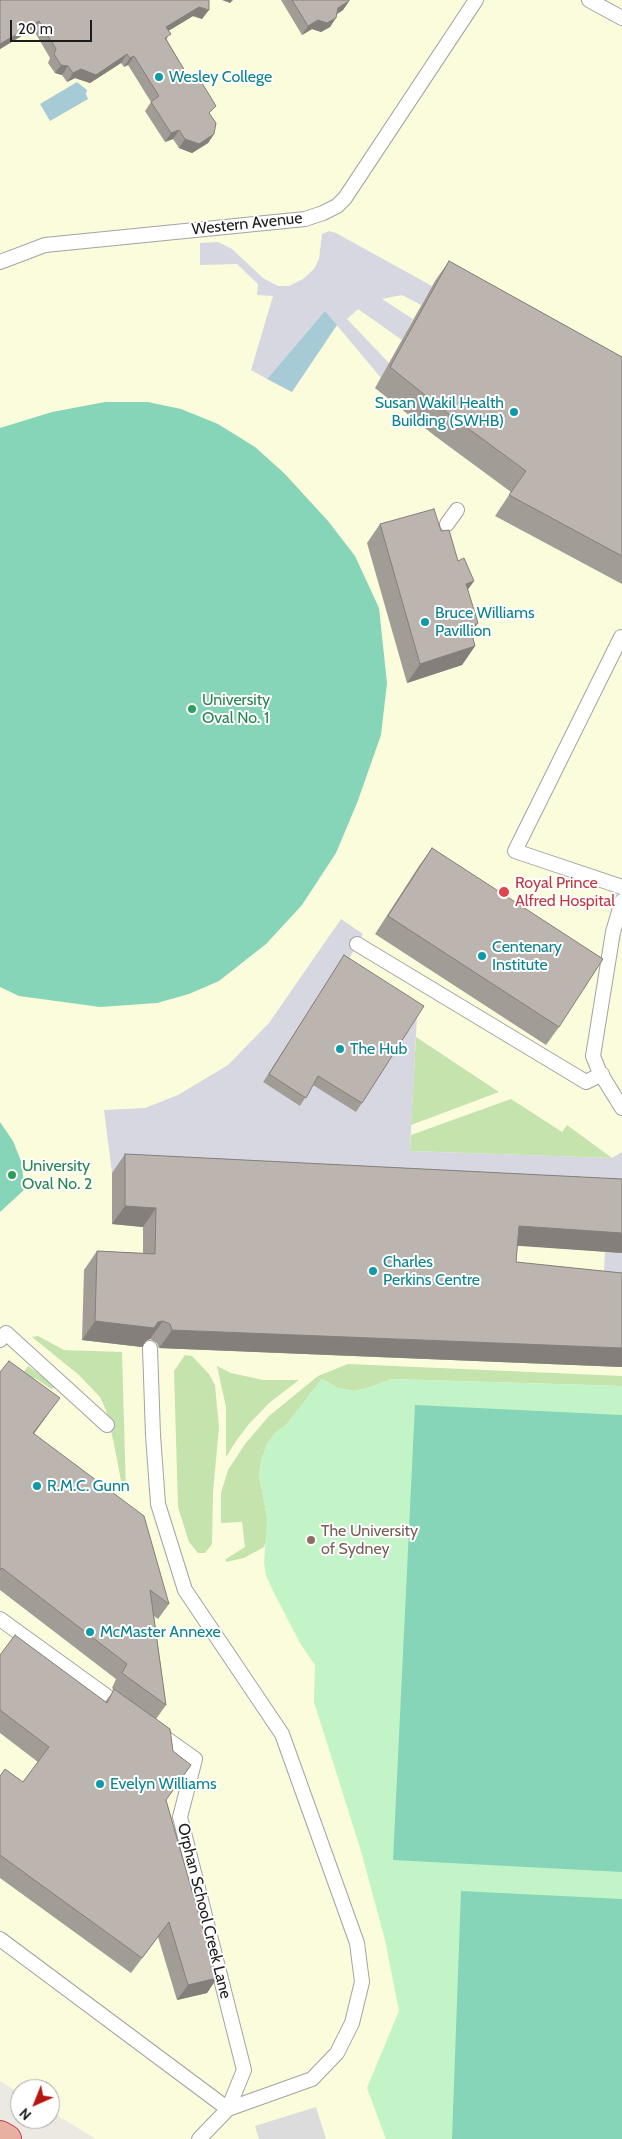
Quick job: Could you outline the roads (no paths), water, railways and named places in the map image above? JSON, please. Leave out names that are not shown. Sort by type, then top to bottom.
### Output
[{"type":"highway","points":[[0,2134],[7,2139]]},
{"type":"lane","name":"Western Avenue","points":[[0,262],[45,245],[305,219],[337,206],[345,198],[476,0]]},
{"type":"lane","points":[[590,0],[622,18]]},
{"type":"lane","points":[[447,524],[457,510]]},
{"type":"lane","points":[[621,637],[515,851],[622,887]]},
{"type":"lane","points":[[622,902],[613,932],[593,1056],[622,1108]]},
{"type":"lane","points":[[357,944],[586,1082],[602,1074]]},
{"type":"lane","points":[[0,1340],[6,1332],[107,1425]]},
{"type":"lane","points":[[0,1939],[228,2108],[312,2079],[337,2053],[352,2023],[362,1982],[358,1943],[282,1734],[185,1590],[158,1504],[150,1348]]},
{"type":"lane","points":[[0,1619],[132,1714]]},
{"type":"lane","name":"Orphan School Creek Lane","points":[[148,1725],[195,1759],[180,1816],[244,2070],[228,2108],[200,2139]]},
{"type":"water","points":[[77,82],[87,90],[88,99],[50,121],[40,104]]},
{"type":"water","points":[[325,311],[337,325],[292,392],[267,379]]},
{"type":"place","name":"Wesley College","points":[[159,77]]},
{"type":"place","name":"Susan Wakil Health Building (SWHB)","points":[[514,412]]},
{"type":"place","name":"Bruce Williams Pavillion","points":[[425,622]]},
{"type":"place","name":"University Oval No. 1","points":[[192,709]]},
{"type":"place","name":"Royal Prince Alfred Hospital","points":[[504,892]]},
{"type":"place","name":"Centenary Institute","points":[[482,956]]},
{"type":"place","name":"The Hub","points":[[340,1049]]},
{"type":"place","name":"University Oval No. 2","points":[[12,1175]]},
{"type":"place","name":"Charles Perkins Centre","points":[[373,1271]]},
{"type":"place","name":"R.M.C. Gunn","points":[[37,1486]]},
{"type":"place","name":"The University of Sydney","points":[[311,1540]]},
{"type":"place","name":"McMaster Annexe","points":[[90,1632]]},
{"type":"place","name":"Evelyn Williams","points":[[100,1784]]}]
